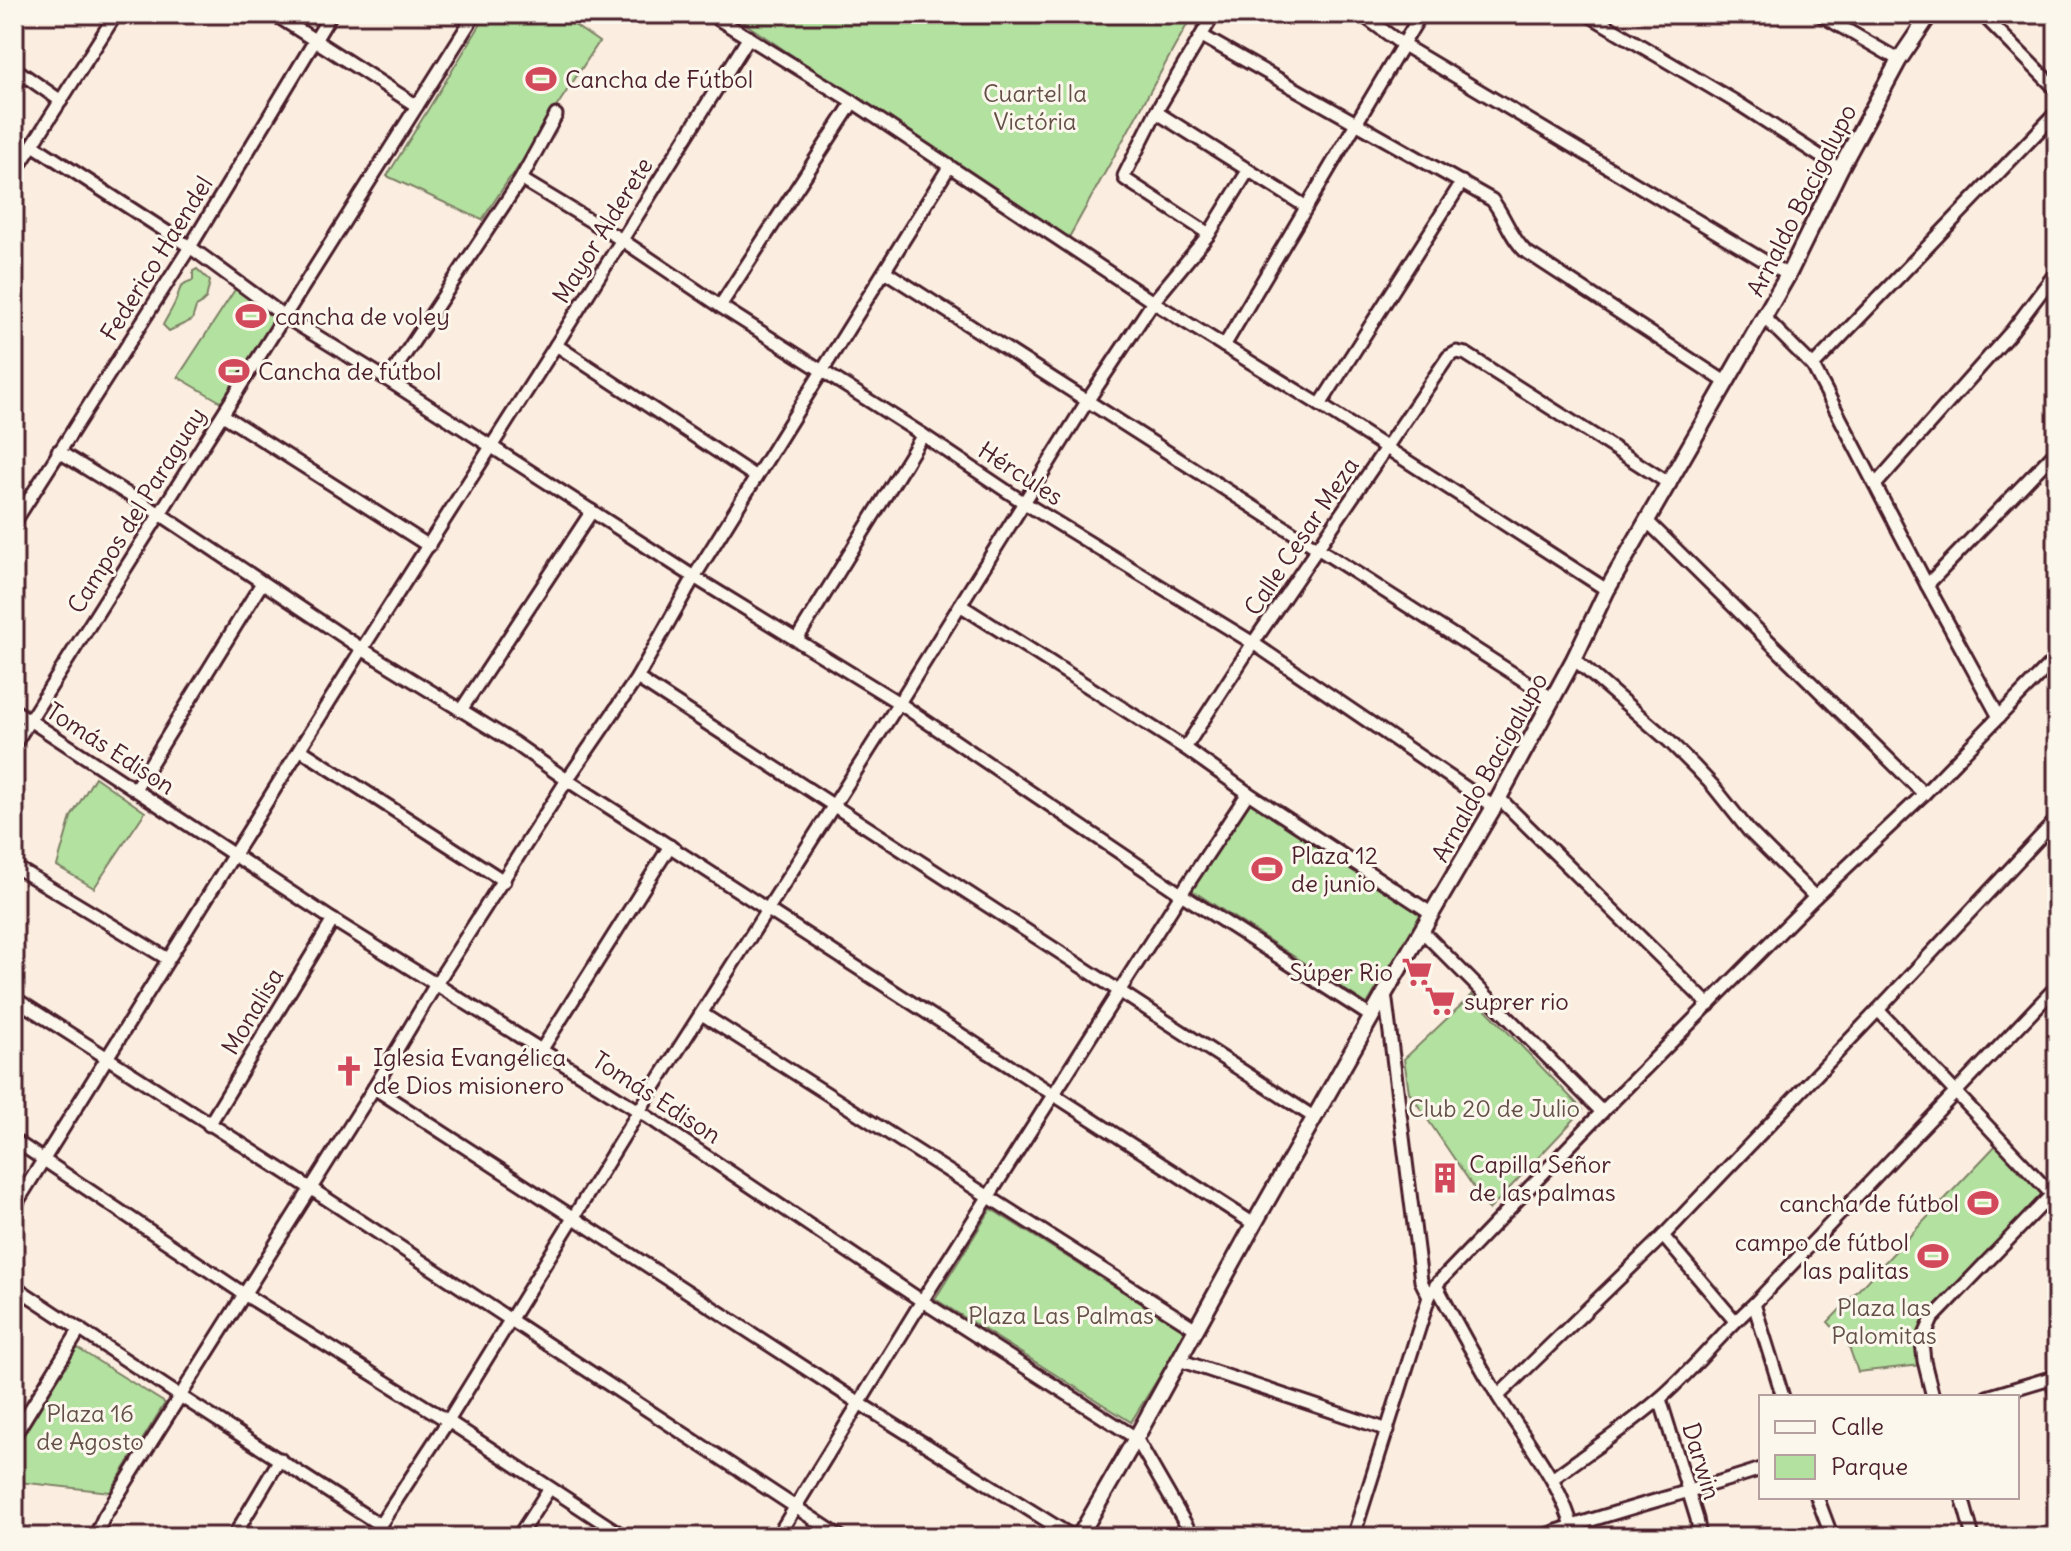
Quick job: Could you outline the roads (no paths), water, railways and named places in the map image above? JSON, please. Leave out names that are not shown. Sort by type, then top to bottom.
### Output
[{"type":"street","points":[[14,174],[116,14]]},
{"type":"street","points":[[274,14],[417,106]]},
{"type":"street","name":"Federico Haendel","points":[[14,523],[190,247],[331,14]]},
{"type":"street","name":"Campos del Paraguay","points":[[14,745],[475,14]]},
{"type":"street","points":[[710,14],[853,102],[1153,302],[1320,405],[1607,590]]},
{"type":"street","points":[[1209,234],[1124,176],[1156,112],[1214,14]]},
{"type":"street","points":[[1361,14],[1403,45],[1788,275]]},
{"type":"street","points":[[1224,346],[1421,14]]},
{"type":"street","points":[[1587,14],[1736,102],[1840,169]]},
{"type":"street","points":[[1819,14],[1899,60]]},
{"type":"street","name":"Arnaldo Bacigalupo","points":[[1076,1537],[1136,1438],[1385,993],[1497,803],[1607,590],[1788,275],[1840,169],[1899,60],[1930,14]]},
{"type":"street","points":[[1982,14],[2057,90]]},
{"type":"street","points":[[1202,36],[1492,200],[1502,212],[1517,244],[1525,251],[1727,383]]},
{"type":"street","name":"Mayor Alderete","points":[[14,1207],[749,37]]},
{"type":"street","points":[[14,68],[61,101]]},
{"type":"street","points":[[720,306],[853,102]]},
{"type":"street","points":[[1156,112],[1305,206]]},
{"type":"street","points":[[1813,366],[2057,112]]},
{"type":"street","points":[[388,380],[521,179],[556,115]]},
{"type":"street","points":[[33,145],[190,247],[284,316],[694,577],[899,703],[1181,894],[1372,1017]]},
{"type":"street","points":[[99,1537],[104,1517],[436,984],[567,780],[637,678],[694,577],[949,167]]},
{"type":"street","points":[[372,1537],[448,1421],[639,1111],[1088,400],[1153,302],[1209,234],[1248,171]]},
{"type":"street","name":"Hércules","points":[[521,179],[622,240],[1023,502],[1253,643],[1497,803],[1709,1005]]},
{"type":"street","points":[[1320,405],[1462,182]]},
{"type":"street","points":[[1876,484],[2011,332],[2057,271]]},
{"type":"street","points":[[886,272],[1553,699]]},
{"type":"street","points":[[1764,317],[1813,366],[1999,717]]},
{"type":"street","points":[[556,345],[756,477]]},
{"type":"street","name":"Calle Cesar Meza","points":[[1185,748],[1448,357],[1457,352],[1466,354],[1670,484]]},
{"type":"street","points":[[223,415],[429,546]]},
{"type":"street","points":[[797,639],[923,435]]},
{"type":"street","points":[[1927,585],[2057,450]]},
{"type":"street","points":[[58,451],[160,514],[362,649],[513,742],[567,780],[1254,1224]]},
{"type":"street","points":[[461,710],[592,511]]},
{"type":"street","points":[[1648,522],[1924,794]]},
{"type":"street","points":[[135,789],[262,583]]},
{"type":"street","points":[[960,605],[1185,748],[1431,913]]},
{"type":"street","points":[[1353,1537],[1429,1297],[1436,1285],[1602,1112],[1815,897],[1924,794],[2057,657]]},
{"type":"street","points":[[1574,659],[1669,741],[1713,786],[1749,831],[1815,897]]},
{"type":"street","points":[[637,678],[1315,1118]]},
{"type":"street","name":"Tomás Edison","points":[[14,710],[333,920],[639,1111],[922,1301],[1136,1438],[1193,1537]]},
{"type":"street","points":[[301,750],[504,881]]},
{"type":"street","points":[[777,1537],[922,1301],[1248,793]]},
{"type":"street","points":[[1498,1396],[1663,1236],[2057,819]]},
{"type":"street","points":[[542,1049],[670,846]]},
{"type":"street","points":[[14,866],[168,959]]},
{"type":"street","name":"Monalisa","points":[[209,1125],[333,920]]},
{"type":"street","points":[[1422,931],[1602,1112]]},
{"type":"street","points":[[1552,1479],[1660,1399],[2057,986]]},
{"type":"street","points":[[1385,993],[1421,1281],[1429,1297]]},
{"type":"street","points":[[14,998],[310,1188],[841,1537]]},
{"type":"street","points":[[1878,1010],[2055,1195],[1932,1319],[1922,1342],[1932,1395]]},
{"type":"street","points":[[702,1014],[1196,1329]]},
{"type":"street","points":[[374,1088],[859,1403],[1076,1537]]},
{"type":"street","points":[[14,1140],[244,1294],[448,1421],[625,1537]]},
{"type":"street","points":[[1663,1236],[1735,1321]]},
{"type":"street","points":[[1436,1285],[1498,1396],[1552,1479],[1574,1531]]},
{"type":"street","points":[[14,1286],[380,1525]]},
{"type":"street","points":[[1754,1304],[1782,1395]]},
{"type":"street","points":[[14,1436],[80,1329]]},
{"type":"street","points":[[1179,1360],[1388,1430]]},
{"type":"street","points":[[1994,1395],[2054,1377],[2057,1397]]},
{"type":"street","name":"Darwin","points":[[1660,1399],[1700,1537]]},
{"type":"street","points":[[237,1531],[280,1459]]},
{"type":"street","points":[[1540,1537],[1574,1531],[1759,1470]]},
{"type":"street","points":[[518,1537],[549,1489]]},
{"type":"street","points":[[1818,1499],[1832,1537]]},
{"type":"street","points":[[1963,1499],[1973,1537]]},
{"type":"place","name":"Cancha de Fútbol","points":[[541,79]]},
{"type":"place","name":"cancha de voley","points":[[251,316]]},
{"type":"place","name":"Cancha de fútbol","points":[[234,371]]},
{"type":"place","name":"Plaza 12 de junio","points":[[1267,869]]},
{"type":"place","name":"Súper Rio","points":[[1417,972]]},
{"type":"place","name":"suprer rio","points":[[1440,1001]]},
{"type":"place","name":"Iglesia Evangélica de Dios misionero","points":[[349,1071]]},
{"type":"place","name":"Capilla Señor de las palmas","points":[[1445,1178]]},
{"type":"place","name":"cancha de fútbol","points":[[1983,1203]]},
{"type":"place","name":"campo de fútbol las palitas","points":[[1933,1256]]},
{"type":"park label","name":"Cuartel la Victória","points":[[1035,107]]},
{"type":"park label","name":"Club 20 de Julio","points":[[1494,1108]]},
{"type":"park label","name":"Plaza Las Palmas","points":[[1061,1315]]},
{"type":"park label","name":"Plaza las Palomitas","points":[[1884,1321]]},
{"type":"park label","name":"Plaza 16 de Agosto","points":[[90,1427]]}]
